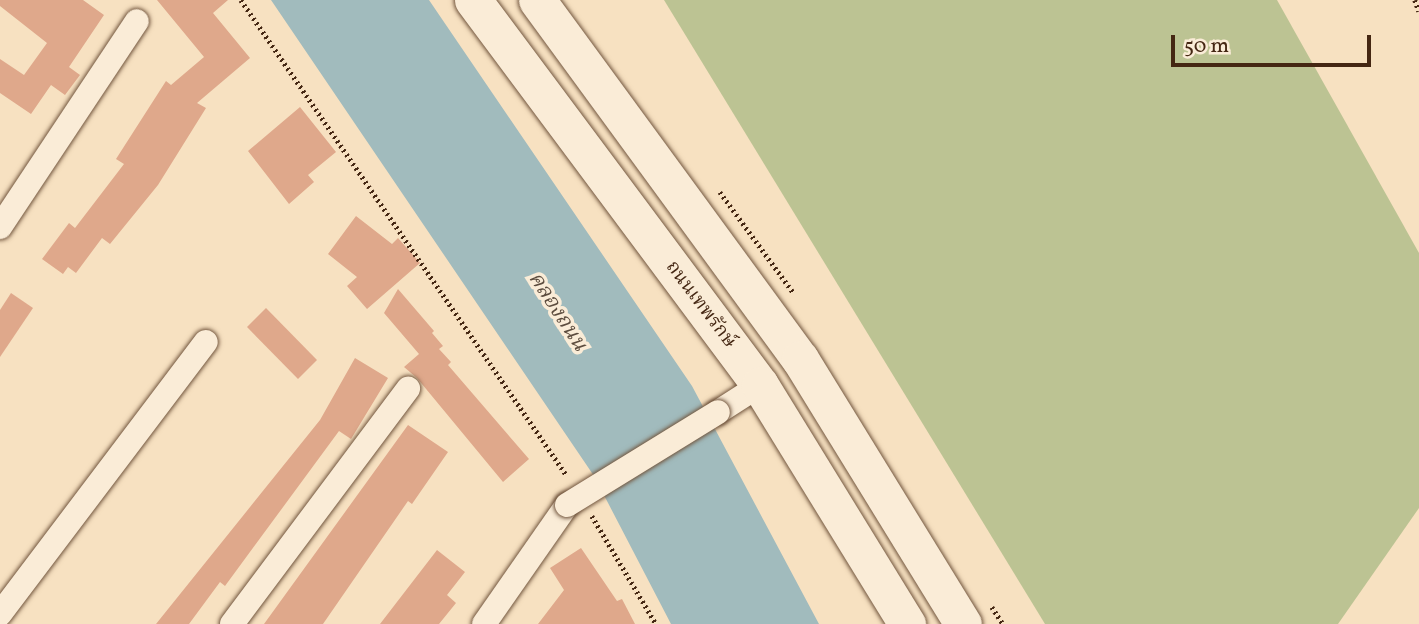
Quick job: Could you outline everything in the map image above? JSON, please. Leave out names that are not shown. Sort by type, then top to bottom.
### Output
[{"type":"main road","name":"ถนนเทพรักษ์","points":[[473,0],[760,385],[907,624]]},
{"type":"main road","points":[[537,0],[800,359],[963,624]]},
{"type":"street","points":[[0,227],[137,21]]},
{"type":"street","points":[[0,614],[206,342]]},
{"type":"street","points":[[484,624],[578,509],[760,385]]},
{"type":"street","points":[[232,624],[408,389]]},
{"type":"path","points":[[242,0],[569,479]]},
{"type":"path","points":[[1415,0],[1419,11]]},
{"type":"path","points":[[578,509],[656,624]]},
{"type":"green space","points":[[664,0],[1277,0],[1419,253],[1419,508],[1338,624],[1045,624]]},
{"type":"water","name":"คลองถนน","points":[[271,0],[429,0],[692,386],[819,624],[671,624],[594,476]]},
{"type":"building","points":[[0,0],[83,0],[104,15],[69,67],[80,75],[65,95],[51,85],[31,114],[0,93],[0,59],[24,75],[47,43],[0,6]]},
{"type":"building","points":[[157,0],[228,0],[213,13],[250,58],[197,103],[206,108],[158,185],[110,244],[102,238],[76,273],[68,267],[63,274],[42,259],[69,223],[75,228],[124,164],[116,159],[166,81],[171,85],[204,57]]},
{"type":"building","points":[[300,107],[336,152],[308,175],[314,182],[289,204],[248,151]]},
{"type":"building","points":[[356,216],[392,244],[398,238],[420,263],[367,309],[347,286],[357,277],[328,254]]},
{"type":"building","points":[[398,289],[434,331],[432,333],[443,346],[439,349],[451,362],[448,365],[529,459],[503,482],[417,378],[404,367],[419,354],[384,313]]},
{"type":"building","points":[[11,293],[33,308],[0,357],[0,310]]},
{"type":"building","points":[[266,308],[317,360],[298,379],[247,327]]},
{"type":"building","points":[[355,358],[388,378],[351,439],[339,431],[225,586],[220,582],[189,624],[156,624],[320,420]]},
{"type":"building","points":[[408,425],[448,452],[412,504],[408,501],[323,624],[264,624]]},
{"type":"building","points":[[581,548],[617,601],[622,599],[635,624],[538,624],[564,590],[550,568]]},
{"type":"building","points":[[437,550],[465,572],[447,595],[456,603],[439,624],[380,624]]}]
